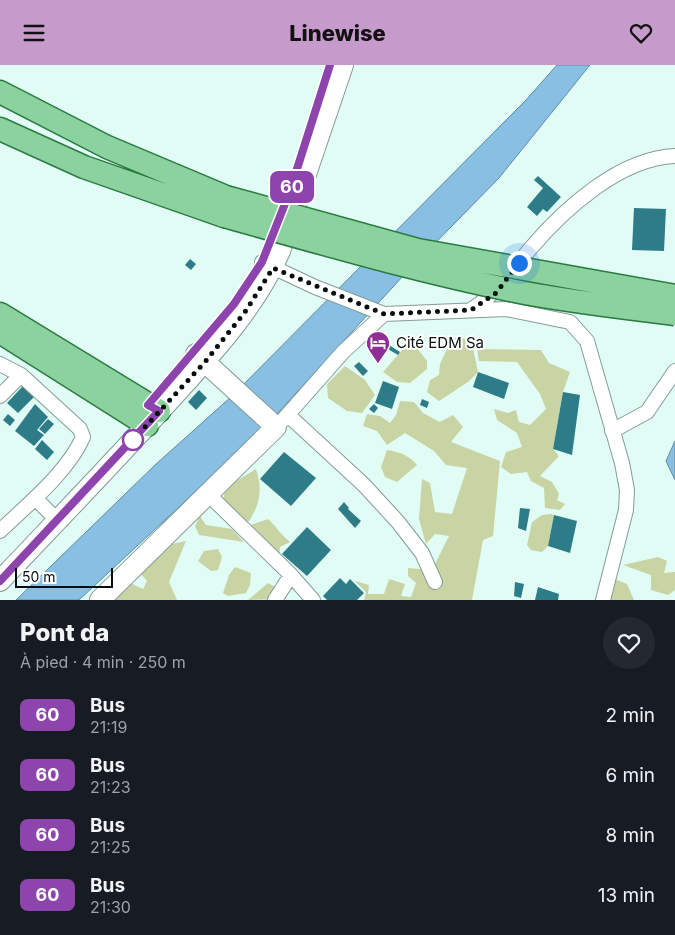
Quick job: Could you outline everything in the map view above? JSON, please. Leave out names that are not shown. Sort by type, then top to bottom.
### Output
[{"type":"main road","points":[[268,265],[330,65]]},
{"type":"main road","points":[[0,561],[47,510],[147,415],[200,357],[234,304],[268,265],[302,193],[343,65]]},
{"type":"main road","points":[[0,92],[225,207],[342,250],[473,282],[527,293],[675,314]]},
{"type":"main road","points":[[0,106],[74,137],[107,147]]},
{"type":"main road","points":[[0,129],[84,167]]},
{"type":"main road","points":[[0,142],[50,161],[84,167],[225,207],[418,250],[675,296]]},
{"type":"main road","points":[[0,314],[147,415]]},
{"type":"main road","points":[[0,332],[147,415]]},
{"type":"main road","points":[[100,600],[209,495],[278,421],[200,357]]},
{"type":"main road","points":[[0,581],[47,510]]},
{"type":"street","points":[[471,310],[496,293],[549,228],[604,182],[631,165],[675,156]]},
{"type":"street","points":[[268,265],[315,287],[379,312],[506,309],[570,322],[587,341],[627,490],[626,510],[603,600]]},
{"type":"street","points":[[379,312],[278,421],[364,485],[398,522],[422,553],[435,582]]},
{"type":"street","points":[[0,365],[20,375],[80,429],[82,437],[47,510],[0,531]]},
{"type":"street","points":[[612,431],[647,412],[675,371]]},
{"type":"street","points":[[0,396],[20,375]]},
{"type":"street","points":[[209,495],[313,600]]},
{"type":"street","points":[[275,600],[290,575]]},
{"type":"green space","points":[[452,338],[471,339],[478,372],[468,382],[439,401],[427,392],[430,380],[439,375],[440,364]]},
{"type":"green space","points":[[417,348],[427,361],[427,369],[410,383],[397,382],[383,372],[403,349]]},
{"type":"green space","points":[[477,349],[541,350],[549,363],[570,372],[563,392],[553,449],[559,456],[540,476],[552,482],[559,494],[557,500],[565,504],[560,510],[545,508],[544,488],[531,481],[527,472],[511,474],[501,467],[506,452],[522,447],[517,433],[497,420],[494,409],[508,413],[516,410],[519,422],[530,425],[546,409],[540,394],[517,362],[479,361]]},
{"type":"green space","points":[[345,366],[365,380],[375,395],[362,413],[347,411],[328,398],[327,384]]},
{"type":"green space","points":[[400,401],[414,402],[423,413],[440,422],[453,415],[463,427],[451,442],[500,461],[493,536],[483,540],[472,600],[364,600],[366,592],[355,581],[369,585],[368,594],[384,594],[389,579],[405,584],[401,596],[411,597],[416,583],[408,576],[408,568],[432,570],[449,536],[435,534],[426,544],[419,519],[422,479],[430,483],[435,512],[452,514],[467,468],[446,465],[434,451],[405,433],[387,445],[377,431],[363,426],[367,414],[380,416],[390,423],[396,415]]},
{"type":"green space","points":[[387,450],[411,459],[417,465],[397,482],[385,477],[381,467]]},
{"type":"green space","points":[[256,469],[260,491],[259,498],[247,524],[224,503],[224,494],[233,483]]},
{"type":"green space","points":[[542,515],[554,515],[548,546],[542,552],[531,550],[527,545],[532,522]]},
{"type":"green space","points":[[200,516],[206,525],[232,529],[244,542],[199,535],[195,526]]},
{"type":"green space","points":[[268,519],[290,542],[280,547],[279,557],[245,527]]},
{"type":"green space","points":[[186,541],[169,582],[177,600],[112,600],[130,583],[143,589],[147,581],[138,571],[167,545]]},
{"type":"green space","points":[[218,549],[222,557],[218,570],[211,571],[198,561],[204,551]]},
{"type":"green space","points":[[658,557],[667,561],[664,573],[675,572],[675,590],[668,595],[651,590],[651,575],[623,565]]},
{"type":"green space","points":[[235,567],[251,573],[250,585],[246,593],[228,596],[223,593],[229,575]]},
{"type":"green space","points":[[612,578],[627,584],[634,600],[606,600]]},
{"type":"green space","points":[[268,583],[279,589],[287,599],[248,600]]},
{"type":"water","points":[[557,65],[590,65],[499,178],[403,276],[267,425],[79,600],[16,600],[155,465],[232,396],[526,100]]},
{"type":"water","points":[[675,441],[675,480],[666,461]]},
{"type":"building","points":[[538,176],[561,197],[547,212],[543,209],[537,216],[527,207],[543,188],[534,180]]},
{"type":"building","points":[[634,208],[666,209],[664,251],[632,250]]},
{"type":"building","points":[[190,259],[196,264],[191,270],[185,265]]},
{"type":"building","points":[[389,345],[400,352],[398,355],[386,348]]},
{"type":"building","points":[[359,362],[368,371],[363,376],[354,366]]},
{"type":"building","points":[[478,372],[509,383],[504,399],[473,387]]},
{"type":"building","points":[[383,381],[399,387],[392,409],[375,403]]},
{"type":"building","points":[[23,386],[34,397],[18,413],[7,403]]},
{"type":"building","points":[[199,390],[207,398],[196,410],[188,402]]},
{"type":"building","points":[[563,392],[580,395],[572,455],[553,449]]},
{"type":"building","points":[[422,399],[429,402],[427,408],[420,405]]},
{"type":"building","points":[[35,404],[48,417],[37,430],[44,435],[34,446],[15,431]]},
{"type":"building","points":[[374,404],[378,408],[374,413],[369,409]]},
{"type":"building","points":[[8,414],[15,420],[10,426],[3,420]]},
{"type":"building","points":[[48,419],[54,424],[45,434],[39,429]]},
{"type":"building","points":[[42,440],[54,452],[47,460],[35,449]]},
{"type":"building","points":[[284,452],[316,478],[291,506],[260,479]]},
{"type":"building","points":[[344,502],[348,509],[361,521],[355,528],[338,509]]},
{"type":"building","points":[[520,508],[530,509],[526,531],[518,528]]},
{"type":"building","points":[[554,515],[577,521],[570,553],[548,546]]},
{"type":"building","points":[[307,527],[331,550],[307,576],[282,554]]},
{"type":"building","points":[[340,578],[346,584],[350,579],[364,593],[357,600],[327,600],[323,596]]},
{"type":"building","points":[[515,582],[524,584],[521,598],[514,596]]},
{"type":"building","points":[[538,587],[559,594],[558,600],[535,600]]},
{"type":"bus line","name":"60","points":[[0,581],[159,411],[148,405],[199,348],[234,304],[262,262],[290,191],[330,65]]},
{"type":"place","name":"Cité EDM Sa","points":[[378,364]]},
{"type":"route","points":[[133,440],[205,362],[245,312],[273,268],[384,314],[471,310],[496,293],[519,263]]}]
